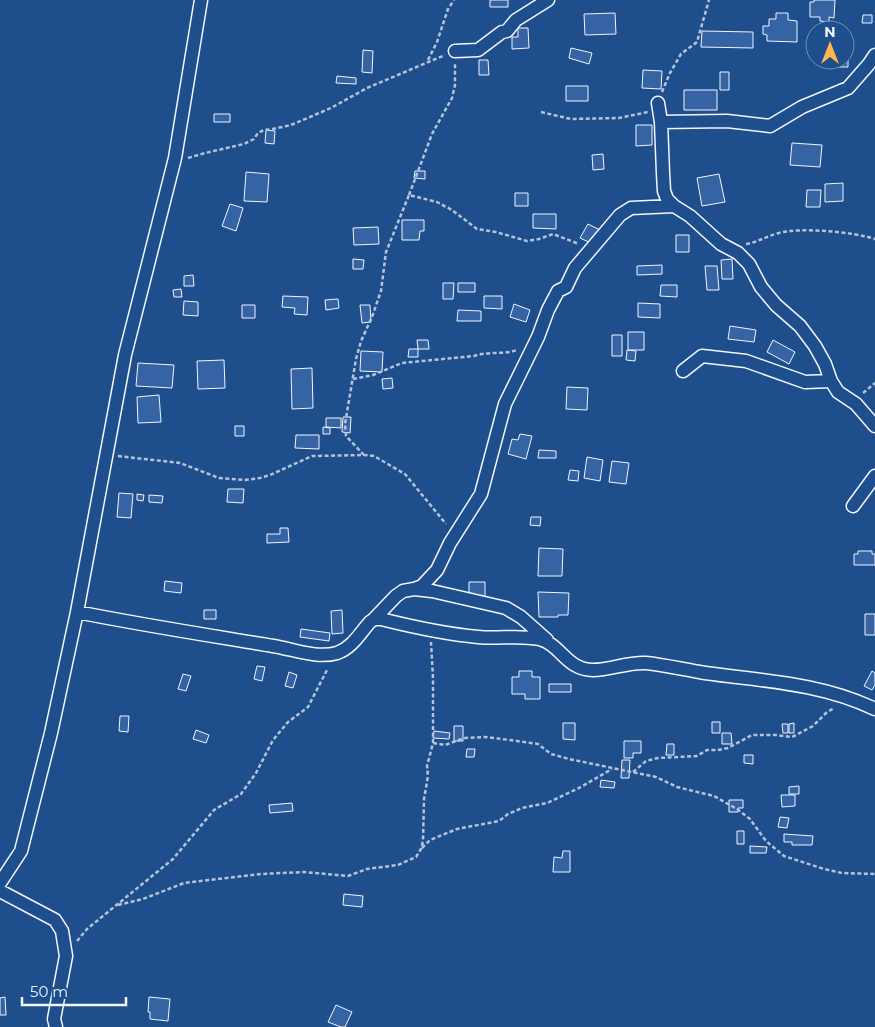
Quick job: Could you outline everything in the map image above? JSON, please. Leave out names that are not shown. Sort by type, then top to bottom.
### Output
[{"type":"street","points":[[0,883],[21,851],[51,733],[77,612],[125,355],[172,169],[201,0]]},
{"type":"street","points":[[455,51],[478,50],[502,32],[508,31],[516,20],[548,0]]},
{"type":"street","points":[[661,122],[727,121],[770,126],[802,107],[848,88],[869,64],[875,54]]},
{"type":"street","points":[[658,103],[661,122],[664,191],[667,199],[727,247],[738,253],[749,264],[760,287],[805,333],[825,364],[831,381],[838,392],[856,404],[875,426]]},
{"type":"street","points":[[77,612],[176,631],[284,647],[312,654],[329,654],[348,648],[396,596],[403,591],[422,586],[437,570],[452,539],[481,494],[505,404],[531,353],[548,310],[558,291],[566,287],[575,268],[620,215],[631,208],[674,206]]},
{"type":"street","points":[[684,371],[702,356],[746,361],[805,382],[831,381]]},
{"type":"street","points":[[854,506],[875,476]]},
{"type":"street","points":[[414,589],[432,591],[506,608],[521,617],[565,659],[580,668],[593,670],[630,663],[646,663],[806,686],[833,692],[872,706]]},
{"type":"street","points":[[374,620],[477,637],[540,640],[552,645]]},
{"type":"street","points":[[0,891],[55,920],[62,931],[66,956],[54,1019],[56,1027]]},
{"type":"path","points":[[427,62],[437,42],[448,9],[454,0]]},
{"type":"path","points":[[541,112],[570,120],[619,118],[649,112],[658,103],[670,73],[681,54],[697,42],[709,0]]},
{"type":"path","points":[[172,169],[188,158],[244,144],[254,139],[258,133],[264,130],[291,124],[331,108],[367,88],[455,51],[455,85],[452,98],[432,134],[386,252],[381,291],[361,341],[345,424],[346,436],[364,455]]},
{"type":"path","points":[[409,195],[437,202],[452,210],[477,229],[496,232],[527,241],[553,234],[592,249]]},
{"type":"path","points":[[727,247],[757,243],[780,232],[821,230],[875,239]]},
{"type":"path","points":[[353,380],[373,375],[402,363],[474,356],[483,353],[509,353],[519,349]]},
{"type":"path","points":[[106,455],[180,463],[219,478],[245,480],[270,475],[312,456],[374,456],[405,474],[445,522],[452,539]]},
{"type":"path","points":[[118,905],[143,899],[184,883],[260,874],[304,872],[348,876],[367,869],[398,865],[416,858],[424,841],[424,798],[428,776],[427,766],[433,743],[432,631]]},
{"type":"path","points":[[66,956],[87,930],[173,859],[214,810],[241,794],[256,773],[273,740],[288,722],[308,707],[323,676],[339,652]]},
{"type":"path","points":[[633,772],[646,761],[658,758],[697,756],[707,750],[728,748],[752,735],[792,737],[813,726],[826,713],[837,706]]},
{"type":"path","points":[[433,743],[445,745],[464,738],[485,737],[538,744],[551,754],[656,778],[677,787],[714,796],[737,809],[750,819],[766,840],[784,856],[842,873],[875,874]]},
{"type":"path","points":[[421,849],[430,840],[456,829],[498,821],[522,808],[547,803],[579,788],[613,768]]},
{"type":"building","points":[[490,0],[508,0],[508,7],[490,7]]},
{"type":"building","points":[[814,0],[835,0],[834,18],[829,17],[829,20],[820,20],[820,17],[810,17],[810,2],[814,2]]},
{"type":"building","points":[[615,13],[616,34],[585,35],[584,14]]},
{"type":"building","points":[[776,13],[788,13],[788,20],[797,21],[797,42],[767,41],[767,35],[763,34],[763,26],[769,26],[769,19],[776,19]]},
{"type":"building","points":[[863,15],[872,15],[872,23],[862,23]]},
{"type":"building","points":[[518,28],[528,28],[529,48],[512,49],[512,37],[518,37]]},
{"type":"building","points":[[702,31],[753,32],[753,48],[701,47]]},
{"type":"building","points":[[571,48],[592,53],[589,64],[569,58]]},
{"type":"building","points":[[363,50],[373,51],[372,73],[362,72]]},
{"type":"building","points":[[479,60],[488,60],[489,75],[479,75]]},
{"type":"building","points":[[643,70],[662,71],[661,89],[642,88]]},
{"type":"building","points":[[720,72],[729,72],[729,90],[720,90]]},
{"type":"building","points":[[337,76],[356,78],[356,84],[336,83]]},
{"type":"building","points":[[566,86],[588,86],[588,101],[566,101]]},
{"type":"building","points":[[684,90],[717,90],[717,110],[684,110]]},
{"type":"building","points":[[214,114],[230,114],[230,122],[214,122]]},
{"type":"building","points":[[636,125],[652,125],[652,145],[636,146]]},
{"type":"building","points":[[266,130],[275,131],[274,144],[265,143]]},
{"type":"building","points":[[792,143],[822,145],[820,167],[790,165]]},
{"type":"building","points":[[603,154],[604,169],[593,170],[592,155]]},
{"type":"building","points":[[415,171],[425,171],[425,179],[414,178]]},
{"type":"building","points":[[246,172],[269,174],[267,202],[244,201]]},
{"type":"building","points":[[719,174],[725,202],[702,206],[697,178]]},
{"type":"building","points":[[843,183],[843,201],[825,202],[825,184]]},
{"type":"building","points":[[807,190],[821,190],[820,207],[806,207]]},
{"type":"building","points":[[515,193],[528,193],[528,206],[515,206]]},
{"type":"building","points":[[230,204],[243,208],[236,231],[222,226]]},
{"type":"building","points":[[533,214],[556,214],[556,229],[533,228]]},
{"type":"building","points":[[402,220],[424,220],[424,231],[420,231],[419,240],[402,240]]},
{"type":"building","points":[[588,224],[600,230],[593,244],[580,238]]},
{"type":"building","points":[[378,227],[379,244],[354,245],[353,228]]},
{"type":"building","points":[[676,235],[689,235],[689,252],[676,252]]},
{"type":"building","points":[[353,259],[364,260],[363,269],[353,269]]},
{"type":"building","points":[[732,259],[733,279],[722,279],[721,260]]},
{"type":"building","points":[[662,265],[662,274],[637,275],[637,266]]},
{"type":"building","points":[[705,266],[717,266],[719,290],[707,290]]},
{"type":"building","points":[[193,275],[194,286],[184,286],[184,276]]},
{"type":"building","points":[[443,283],[454,283],[453,299],[443,299]]},
{"type":"building","points":[[458,283],[475,283],[475,292],[458,292]]},
{"type":"building","points":[[661,285],[677,285],[677,297],[660,296]]},
{"type":"building","points":[[181,289],[182,297],[174,297],[173,290]]},
{"type":"building","points":[[283,296],[308,297],[307,315],[294,314],[295,308],[282,307]]},
{"type":"building","points":[[484,296],[502,296],[502,309],[484,308]]},
{"type":"building","points":[[338,299],[339,308],[326,310],[325,300]]},
{"type":"building","points":[[184,301],[198,302],[198,316],[183,315]]},
{"type":"building","points":[[638,303],[660,304],[660,318],[638,317]]},
{"type":"building","points":[[514,304],[530,310],[526,322],[510,317]]},
{"type":"building","points":[[242,305],[255,305],[255,318],[242,318]]},
{"type":"building","points":[[360,305],[370,305],[371,322],[362,323]]},
{"type":"building","points":[[458,310],[481,311],[481,321],[457,321]]},
{"type":"building","points":[[730,326],[756,330],[754,342],[728,339]]},
{"type":"building","points":[[628,332],[644,332],[644,350],[628,350]]},
{"type":"building","points":[[612,335],[622,335],[622,356],[612,356]]},
{"type":"building","points":[[417,340],[428,340],[429,349],[418,349]]},
{"type":"building","points":[[773,340],[795,352],[789,364],[767,352]]},
{"type":"building","points":[[409,349],[418,349],[418,357],[408,357]]},
{"type":"building","points":[[627,350],[636,351],[635,361],[626,360]]},
{"type":"building","points":[[361,351],[383,352],[382,372],[360,371]]},
{"type":"building","points":[[224,360],[225,388],[198,389],[197,361]]},
{"type":"building","points":[[138,363],[174,365],[172,388],[136,386]]},
{"type":"building","points":[[312,368],[313,408],[292,409],[291,369]]},
{"type":"building","points":[[392,378],[393,388],[383,389],[382,379]]},
{"type":"building","points":[[567,387],[588,388],[587,410],[566,409]]},
{"type":"building","points":[[159,395],[161,422],[138,423],[137,397]]},
{"type":"building","points":[[343,417],[351,417],[350,433],[342,432]]},
{"type":"building","points":[[326,418],[341,418],[341,428],[326,427]]},
{"type":"building","points":[[235,426],[244,426],[244,436],[235,436]]},
{"type":"building","points":[[323,427],[330,428],[330,434],[323,434]]},
{"type":"building","points":[[520,434],[532,436],[526,459],[508,454],[512,439],[518,440]]},
{"type":"building","points":[[296,435],[319,435],[319,449],[295,448]]},
{"type":"building","points":[[539,450],[556,451],[556,458],[538,458]]},
{"type":"building","points":[[587,457],[603,460],[600,481],[584,478]]},
{"type":"building","points":[[612,461],[629,463],[626,484],[609,482]]},
{"type":"building","points":[[570,470],[579,471],[578,481],[568,480]]},
{"type":"building","points":[[228,489],[244,489],[243,503],[227,502]]},
{"type":"building","points":[[119,493],[133,494],[131,518],[117,517]]},
{"type":"building","points":[[137,494],[144,495],[143,501],[137,500]]},
{"type":"building","points":[[149,495],[163,496],[162,503],[149,502]]},
{"type":"building","points":[[531,517],[541,517],[540,526],[530,525]]},
{"type":"building","points":[[280,528],[288,528],[289,542],[267,543],[267,534],[280,534]]},
{"type":"building","points":[[539,548],[563,549],[562,576],[538,576]]},
{"type":"building","points":[[858,551],[872,551],[872,554],[875,554],[875,565],[854,565],[854,554],[858,554]]},
{"type":"building","points":[[165,581],[182,583],[181,593],[164,591]]},
{"type":"building","points":[[469,582],[485,582],[485,599],[469,598]]},
{"type":"building","points":[[538,592],[569,593],[568,615],[539,617]]},
{"type":"building","points":[[204,610],[216,610],[216,619],[204,619]]},
{"type":"building","points":[[342,610],[343,633],[332,634],[331,611]]},
{"type":"building","points":[[865,614],[875,614],[875,635],[865,635]]},
{"type":"building","points":[[301,629],[330,633],[329,641],[300,637]]},
{"type":"building","points":[[257,666],[265,667],[262,681],[254,679]]},
{"type":"building","points":[[519,671],[532,671],[532,677],[540,677],[540,699],[525,699],[525,694],[512,694],[512,677],[519,677]]},
{"type":"building","points":[[872,671],[875,673],[875,685],[872,690],[864,686]]},
{"type":"building","points":[[289,672],[297,675],[293,688],[285,686]]},
{"type":"building","points":[[183,674],[191,676],[186,691],[178,689]]},
{"type":"building","points":[[549,684],[571,684],[571,692],[549,692]]},
{"type":"building","points":[[120,716],[129,716],[128,732],[119,731]]},
{"type":"building","points":[[712,722],[720,722],[720,733],[712,733]]},
{"type":"building","points":[[563,723],[575,723],[575,740],[563,739]]},
{"type":"building","points":[[794,723],[794,733],[789,733],[789,724]]},
{"type":"building","points":[[782,724],[788,724],[788,733],[783,733]]},
{"type":"building","points":[[454,726],[463,726],[463,741],[454,741]]},
{"type":"building","points":[[196,730],[209,735],[206,743],[193,739]]},
{"type":"building","points":[[434,731],[450,733],[449,739],[433,738]]},
{"type":"building","points":[[722,733],[731,733],[732,744],[722,744]]},
{"type":"building","points":[[624,741],[641,741],[641,753],[633,753],[633,758],[624,758]]},
{"type":"building","points":[[667,744],[674,744],[674,755],[666,755]]},
{"type":"building","points":[[467,749],[475,749],[474,757],[466,757]]},
{"type":"building","points":[[744,755],[753,755],[753,764],[744,763]]},
{"type":"building","points":[[622,760],[630,760],[629,778],[621,778]]},
{"type":"building","points":[[601,780],[615,782],[614,788],[600,787]]},
{"type":"building","points":[[799,786],[799,794],[789,794],[789,787]]},
{"type":"building","points":[[781,795],[795,795],[795,806],[782,807]]},
{"type":"building","points":[[729,800],[743,800],[743,808],[738,808],[738,812],[729,812]]},
{"type":"building","points":[[292,803],[293,811],[270,813],[269,805]]},
{"type":"building","points":[[780,817],[789,818],[787,828],[778,827]]},
{"type":"building","points":[[737,831],[744,831],[744,844],[737,844]]},
{"type":"building","points":[[784,834],[813,836],[812,845],[792,845],[792,842],[784,842]]},
{"type":"building","points":[[750,846],[767,847],[766,853],[750,853]]},
{"type":"building","points":[[563,851],[570,851],[570,872],[553,872],[554,857],[562,858]]},
{"type":"building","points":[[344,894],[363,896],[362,907],[343,905]]},
{"type":"building","points":[[5,997],[6,1015],[0,1015],[0,998]]},
{"type":"building","points":[[149,997],[170,999],[168,1021],[150,1019],[150,1012],[148,1012]]},
{"type":"building","points":[[336,1005],[352,1012],[345,1027],[328,1022]]}]
